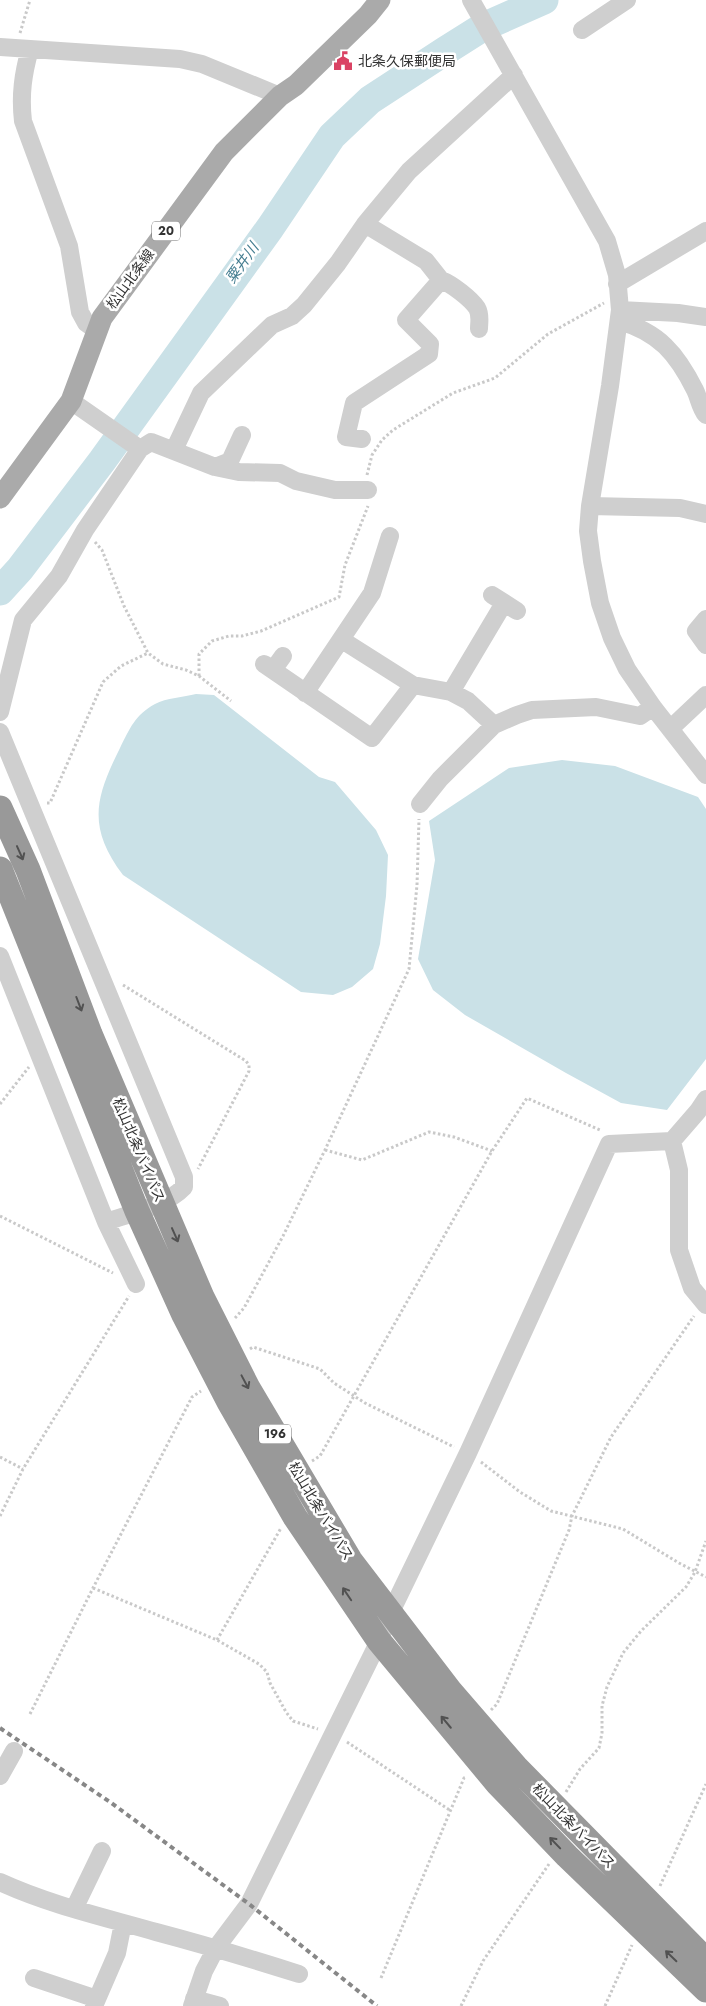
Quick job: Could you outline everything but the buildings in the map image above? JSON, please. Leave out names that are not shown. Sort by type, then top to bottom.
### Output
[{"type":"highway","name":"松山北条バイパス","points":[[0,808],[28,870],[90,1034],[160,1202],[216,1326],[297,1472],[350,1560],[451,1692],[516,1767],[706,1960]]},
{"type":"highway","name":"松山北条バイパス","points":[[0,869],[137,1211],[184,1315],[217,1379],[295,1517],[379,1641],[496,1783],[706,1990]]},
{"type":"main road","name":"松山北条線","points":[[0,498],[71,401],[102,318],[224,152],[280,96],[296,85],[368,15],[380,0]]},
{"type":"street","points":[[471,0],[607,241],[619,304],[590,506],[588,532],[600,604],[612,638],[627,669],[653,707],[706,775]]},
{"type":"street","points":[[582,30],[627,0]]},
{"type":"street","points":[[97,332],[86,324],[80,312],[69,246],[23,121],[20,100],[22,80],[15,48],[180,59],[202,64],[280,96]]},
{"type":"street","points":[[174,450],[201,393],[272,325],[292,316],[304,305],[338,263],[365,224],[409,171],[514,75]]},
{"type":"street","points":[[365,224],[426,262],[441,280],[450,284],[477,308],[480,317],[479,329]]},
{"type":"street","points":[[619,304],[706,231]]},
{"type":"street","points":[[362,440],[346,437],[354,403],[429,354],[430,344],[406,320],[441,280]]},
{"type":"street","points":[[619,304],[706,317]]},
{"type":"street","points":[[619,304],[638,326],[662,342],[682,367],[706,415]]},
{"type":"street","points":[[71,401],[138,447]]},
{"type":"street","points":[[215,467],[230,461],[242,435]]},
{"type":"street","points":[[0,712],[23,620],[59,576],[84,530],[138,447],[151,442],[215,467],[239,472],[280,473],[296,481],[335,490],[368,490]]},
{"type":"street","points":[[590,506],[680,508],[706,514]]},
{"type":"street","points":[[306,692],[372,593],[392,546]]},
{"type":"street","points":[[451,692],[504,603]]},
{"type":"street","points":[[706,619],[696,631],[706,645]]},
{"type":"street","points":[[342,640],[414,685],[451,692],[468,701],[494,725]]},
{"type":"street","points":[[273,663],[306,692],[372,738],[414,685]]},
{"type":"street","points":[[670,728],[706,695]]},
{"type":"street","points":[[420,804],[440,780],[494,725],[532,710],[596,707],[640,716],[653,707]]},
{"type":"street","points":[[0,732],[184,1177],[184,1187],[178,1194],[106,1222]]},
{"type":"street","points":[[0,956],[106,1222],[136,1284]]},
{"type":"street","points":[[220,2006],[193,2003],[204,1971],[216,1948],[249,1904],[379,1641],[390,1614],[468,1453],[609,1144],[672,1141],[706,1099]]},
{"type":"street","points":[[672,1141],[679,1170],[679,1250],[692,1288],[704,1304]]},
{"type":"street","points":[[0,1776],[14,1751]]},
{"type":"street","points":[[74,1909],[102,1851]]},
{"type":"street","points":[[0,1882],[74,1909],[216,1948],[300,1974]]},
{"type":"street","points":[[39,1984],[96,2002],[117,1953],[123,1923]]},
{"type":"path","points":[[15,48],[30,0]]},
{"type":"path","points":[[199,676],[199,654],[212,641],[261,631],[339,597],[345,565],[369,504],[368,468],[372,454],[382,440],[393,430],[453,393],[495,378],[548,334],[606,302],[619,304]]},
{"type":"path","points":[[84,530],[102,550],[124,606],[148,654],[163,664],[186,670],[199,676],[231,700]]},
{"type":"path","points":[[32,808],[50,803],[104,682],[121,666],[148,654]]},
{"type":"path","points":[[216,1326],[234,1319],[244,1308],[326,1150],[410,969],[417,885],[420,804]]},
{"type":"path","points":[[100,971],[246,1060],[249,1065],[249,1071],[194,1178],[184,1187]]},
{"type":"path","points":[[0,1104],[39,1055]]},
{"type":"path","points":[[297,1472],[320,1456],[492,1151],[527,1098],[608,1133],[609,1144]]},
{"type":"path","points":[[326,1150],[362,1160],[429,1132],[454,1137],[492,1151]]},
{"type":"path","points":[[0,1216],[136,1284],[23,1470],[0,1516]]},
{"type":"path","points":[[480,1724],[496,1704],[569,1530],[572,1516],[611,1437],[704,1304]]},
{"type":"path","points":[[231,1356],[253,1348],[320,1369],[334,1383],[365,1403],[468,1453],[520,1492],[551,1511],[623,1529],[694,1572],[706,1577]]},
{"type":"path","points":[[30,1714],[92,1588],[192,1397],[217,1379]]},
{"type":"path","points":[[0,1457],[23,1470]]},
{"type":"path","points":[[216,1640],[278,1530],[295,1517]]},
{"type":"path","points":[[555,1806],[573,1783],[580,1769],[599,1748],[602,1733],[602,1706],[607,1687],[623,1653],[641,1631],[686,1587],[706,1541]]},
{"type":"path","points":[[92,1588],[216,1640],[259,1664],[267,1672],[270,1682],[286,1712],[294,1721],[333,1734],[358,1748],[451,1812]]},
{"type":"path","points":[[381,1978],[464,1778],[482,1765]]},
{"type":"path","points":[[650,1903],[665,1877],[706,1784]]},
{"type":"path","points":[[461,2006],[483,1961],[560,1848]]},
{"type":"path","points":[[605,2006],[640,1927]]},
{"type":"water","points":[[196,694],[214,695],[319,777],[335,782],[376,830],[388,855],[386,896],[380,944],[373,969],[352,987],[333,995],[301,992],[123,875],[112,858],[104,842],[100,827],[100,798],[111,766],[127,734],[138,717],[148,708],[159,702]]},
{"type":"water","points":[[562,760],[615,766],[698,797],[706,809],[706,1059],[667,1110],[621,1103],[465,1015],[433,990],[418,959],[435,860],[429,821],[509,768]]},
{"type":"waterway","name":"粟井川","points":[[0,591],[20,569],[102,461],[270,228],[332,136],[370,100],[445,51],[483,27],[544,0]]},
{"type":"railway","points":[[0,1728],[110,1802],[249,1904],[377,2006]]},
{"type":"place","name":"北条久保郵便局","points":[[343,61]]}]
